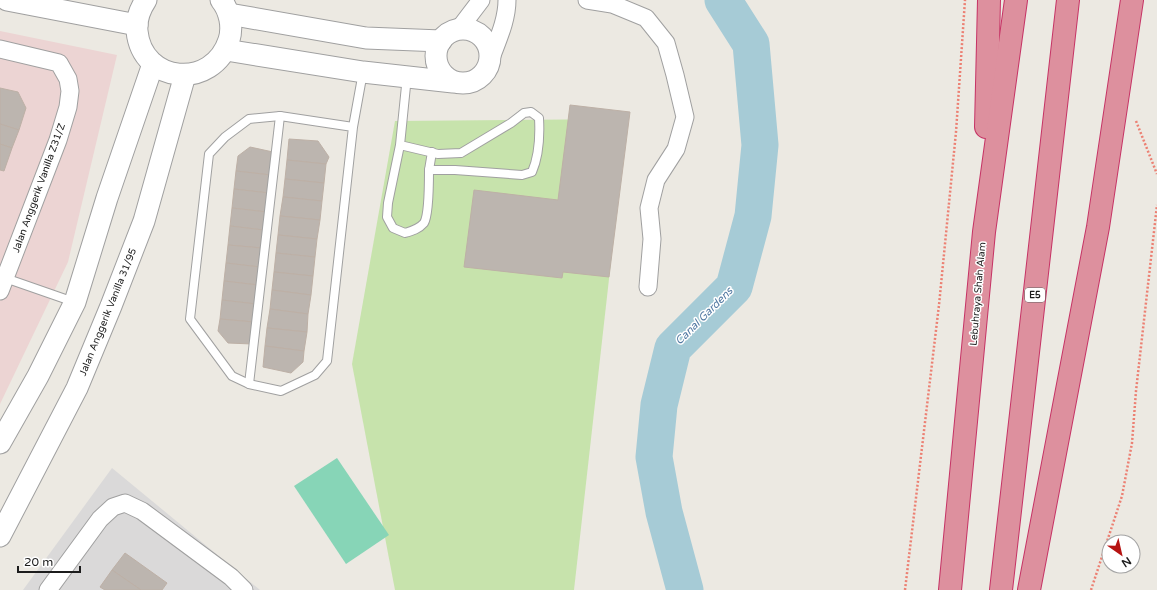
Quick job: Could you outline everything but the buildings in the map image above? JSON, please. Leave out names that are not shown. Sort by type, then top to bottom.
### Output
[{"type":"highway","points":[[984,232],[989,0]]},
{"type":"highway","name":"Lebuhraya Shah Alam","points":[[950,590],[984,232],[1016,0]]},
{"type":"highway","name":"E5","points":[[1001,590],[1068,0]]},
{"type":"highway","points":[[1029,590],[1098,227],[1132,0]]},
{"type":"street","points":[[7,0],[137,25]]},
{"type":"street","points":[[146,0],[139,15],[137,25],[138,39],[144,53],[153,64],[174,74],[185,75],[197,73],[209,68],[226,50],[230,38],[231,26],[225,7],[366,38],[441,41]]},
{"type":"street","points":[[453,82],[446,78],[437,64],[436,56],[438,48],[446,35],[459,29],[481,0]]},
{"type":"street","points":[[226,50],[363,72],[407,76],[461,84],[470,83],[478,80],[487,70],[502,29],[507,8],[507,0]]},
{"type":"street","points":[[587,0],[612,4],[646,18],[666,43],[685,117],[676,149],[656,180],[650,208],[652,239],[648,287]]},
{"type":"street","points":[[459,29],[478,33],[486,40],[490,48],[491,58]]},
{"type":"street","name":"Jalan Anggerik Vanilla Z31/Z","points":[[0,49],[59,63],[68,79],[70,91],[68,107],[58,140],[2,284]]},
{"type":"street","points":[[0,443],[38,376],[75,302],[107,198],[153,64]]},
{"type":"street","name":"Jalan Anggerik Vanilla 31/95","points":[[0,536],[77,388],[112,306],[144,221],[185,75]]},
{"type":"street","points":[[48,590],[100,519],[113,508],[125,504],[142,511],[231,577],[244,590]]},
{"type":"lane","points":[[353,127],[280,116],[249,119],[224,137],[209,154],[190,319],[232,376],[249,384],[281,391],[315,375],[326,361],[353,127],[363,72]]},
{"type":"lane","points":[[407,76],[400,145],[388,203],[387,217],[393,228],[405,234],[415,230],[424,222],[427,212],[429,170],[432,152]]},
{"type":"lane","points":[[400,145],[438,154],[461,153],[511,123],[524,113],[531,112],[539,118],[536,163],[532,172],[522,175],[455,170],[429,170]]},
{"type":"lane","points":[[249,384],[280,116]]},
{"type":"lane","points":[[2,284],[75,302]]},
{"type":"path","points":[[906,590],[939,305],[956,132],[965,0]]},
{"type":"path","points":[[1135,117],[1157,174]]},
{"type":"path","points":[[1092,590],[1122,496],[1132,443],[1136,391],[1157,206]]},
{"type":"shaded area","points":[[0,31],[117,55],[68,262],[0,404]]},
{"type":"shaded area","points":[[112,468],[260,590],[23,590]]},
{"type":"green space","points":[[627,119],[574,590],[395,590],[352,364],[395,121]]},
{"type":"green space","points":[[337,458],[389,535],[346,564],[294,486]]},
{"type":"waterway","name":"Canal Gardens","points":[[685,590],[664,512],[654,457],[659,405],[673,348],[734,287],[753,216],[760,145],[751,44],[723,0]]}]
